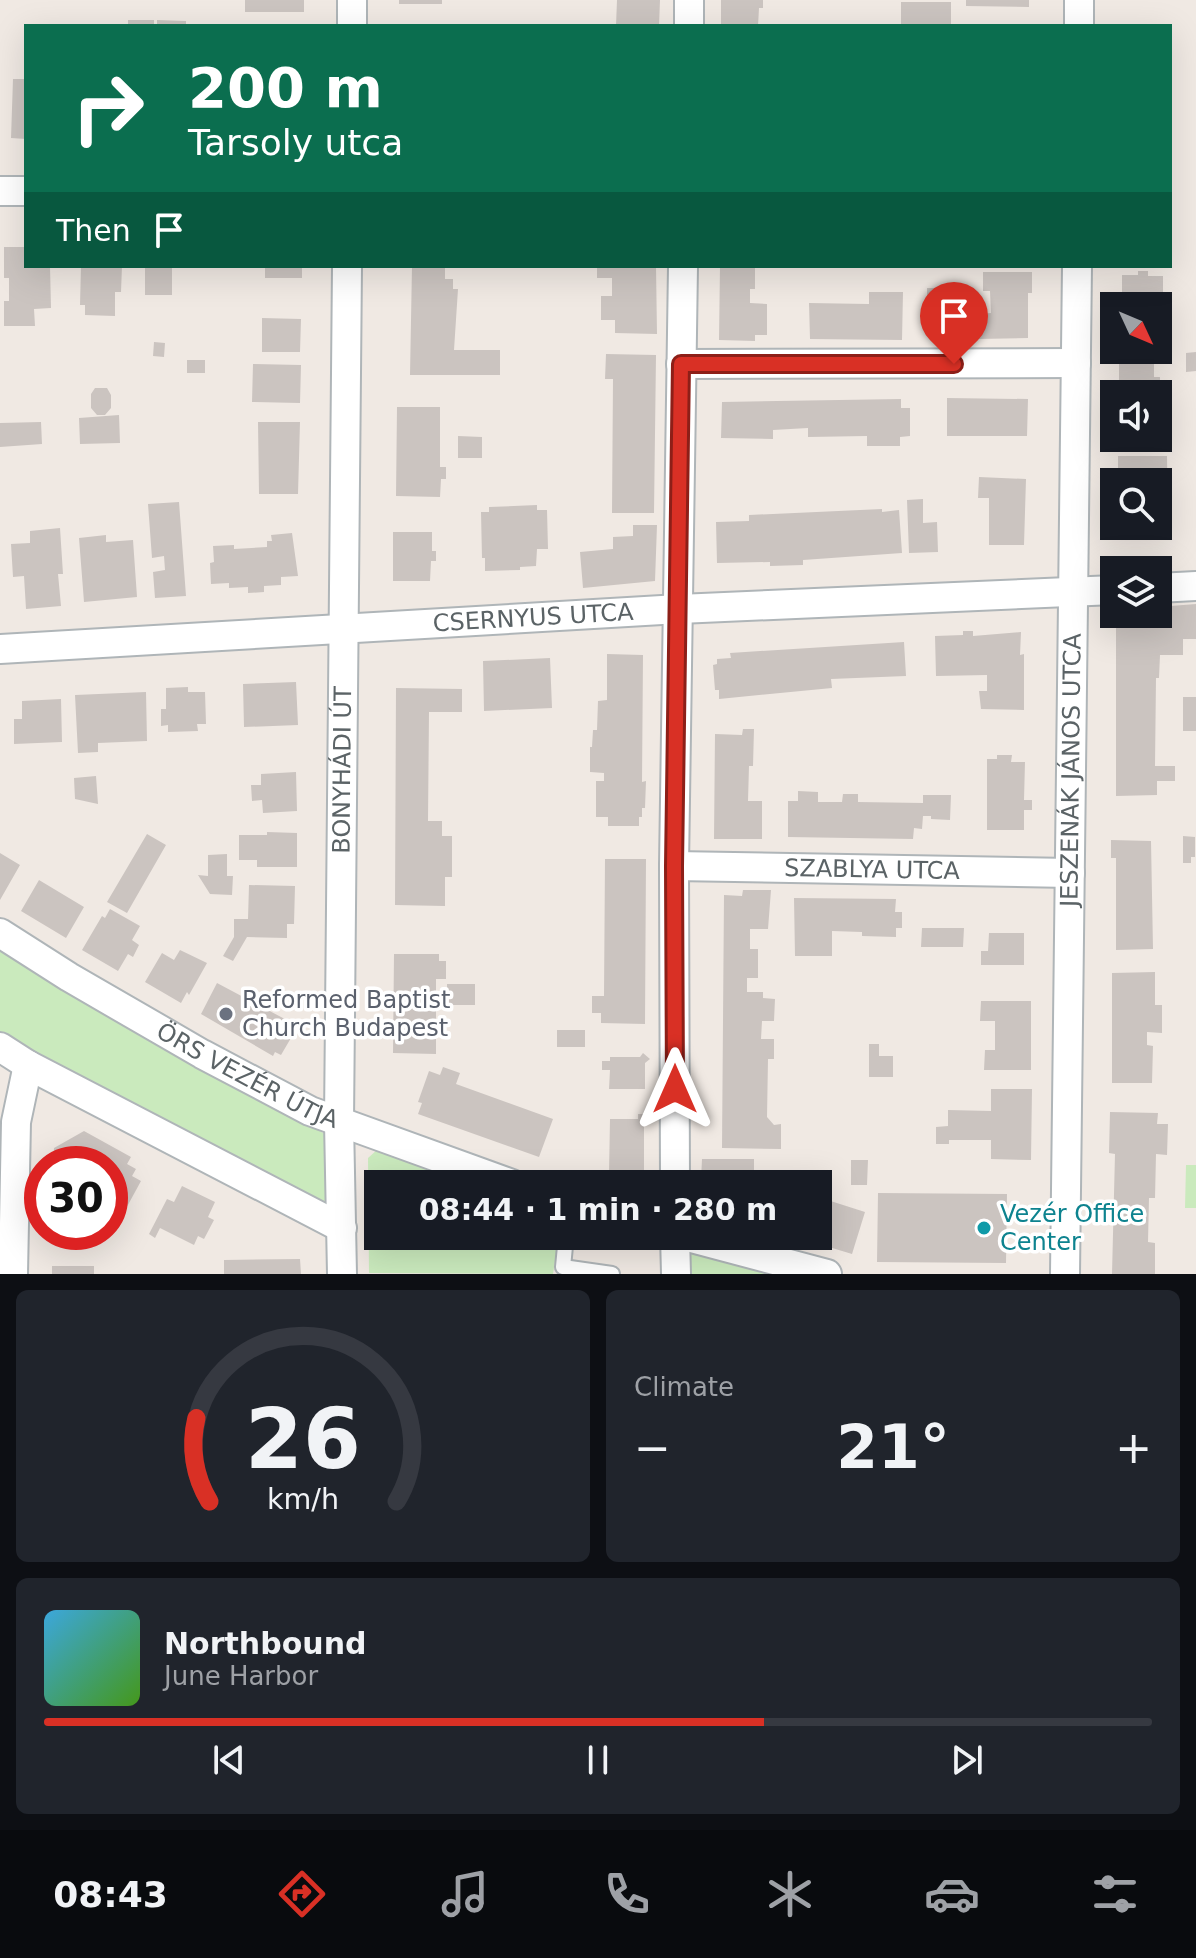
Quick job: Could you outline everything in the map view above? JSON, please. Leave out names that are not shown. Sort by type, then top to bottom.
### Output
[{"type":"street","points":[[352,0],[352,24]]},
{"type":"street","points":[[689,0],[689,24]]},
{"type":"street","points":[[1079,0],[1079,24]]},
{"type":"street","points":[[0,191],[24,191]]},
{"type":"street","name":"BONYHÁDI ÚT","points":[[342,1274],[339,1122],[347,268]]},
{"type":"street","points":[[675,1170],[674,866],[683,268]]},
{"type":"street","name":"JESZENÁK JÁNOS UTCA","points":[[1065,1274],[1077,268]]},
{"type":"street","points":[[681,364],[1076,363]]},
{"type":"street","points":[[1172,587],[1196,586]]},
{"type":"street","name":"CSERNYUS UTCA","points":[[0,649],[679,609],[1100,591]]},
{"type":"street","name":"SZABLYA UTCA","points":[[674,866],[1070,873]]},
{"type":"street","name":"ÖRS VEZÉR ÚTJA","points":[[0,933],[202,1054],[310,1111],[473,1170]]},
{"type":"street","points":[[0,1047],[28,1065],[342,1228]]},
{"type":"street","points":[[13,1274],[16,1122],[28,1065]]},
{"type":"street","points":[[675,1250],[676,1274]]},
{"type":"street","points":[[737,1250],[827,1274]]},
{"type":"lane","points":[[565,1250],[563,1267],[612,1274]]},
{"type":"green space","points":[[0,948],[51,980],[332,1138],[328,1210],[0,1032]]},
{"type":"green space","points":[[378,1149],[439,1170],[368,1170],[368,1158]]},
{"type":"green space","points":[[1186,1165],[1196,1165],[1196,1208],[1185,1208]]},
{"type":"green space","points":[[369,1250],[557,1250],[553,1274],[369,1273]]},
{"type":"green space","points":[[689,1250],[713,1250],[827,1274],[690,1274]]},
{"type":"building","points":[[245,0],[304,0],[304,12],[245,12]]},
{"type":"building","points":[[399,0],[442,0],[442,4],[399,4]]},
{"type":"building","points":[[617,0],[660,0],[659,24],[616,24]]},
{"type":"building","points":[[721,0],[763,0],[758,24],[721,24]]},
{"type":"building","points":[[966,0],[1029,0],[1029,7],[966,6]]},
{"type":"building","points":[[901,2],[951,2],[951,24],[901,24]]},
{"type":"building","points":[[128,20],[154,20],[154,24],[128,24]]},
{"type":"building","points":[[157,20],[186,21],[186,24],[157,24]]},
{"type":"building","points":[[13,79],[24,79],[24,139],[11,138]]},
{"type":"building","points":[[4,247],[24,247],[24,268],[50,268],[51,308],[34,309],[35,326],[4,326],[4,301],[9,301],[9,278],[4,278]]},
{"type":"building","points":[[81,268],[122,268],[121,292],[115,292],[115,316],[85,315],[85,305],[80,305]]},
{"type":"building","points":[[145,268],[172,268],[172,295],[145,295]]},
{"type":"building","points":[[265,268],[302,268],[302,278],[265,278]]},
{"type":"building","points":[[412,268],[445,268],[445,279],[453,279],[453,289],[458,289],[454,350],[500,350],[500,375],[410,375]]},
{"type":"building","points":[[597,268],[656,268],[657,334],[615,333],[615,320],[601,320],[601,296],[612,296],[612,278],[597,278]]},
{"type":"building","points":[[720,268],[755,268],[755,289],[750,289],[750,303],[767,304],[767,335],[755,335],[755,341],[719,340]]},
{"type":"building","points":[[1138,271],[1148,271],[1148,276],[1163,276],[1163,292],[1122,292],[1122,275],[1138,275]]},
{"type":"building","points":[[983,272],[1032,272],[1032,293],[1028,293],[1028,338],[978,339],[978,323],[960,323],[960,335],[927,336],[927,288],[950,288],[950,305],[977,305],[978,314],[991,313],[990,291],[983,291]]},
{"type":"building","points":[[869,292],[903,292],[902,340],[810,339],[809,303],[869,304]]},
{"type":"building","points":[[262,318],[301,319],[300,352],[262,352]]},
{"type":"building","points":[[154,342],[165,343],[164,357],[153,356]]},
{"type":"building","points":[[1196,352],[1196,371],[1186,372],[1186,353]]},
{"type":"building","points":[[606,354],[656,355],[654,513],[612,513],[613,379],[605,379]]},
{"type":"building","points":[[187,360],[205,360],[205,373],[187,373]]},
{"type":"building","points":[[253,364],[301,365],[300,403],[252,402]]},
{"type":"building","points":[[1119,364],[1154,364],[1154,377],[1160,377],[1160,380],[1119,380]]},
{"type":"building","points":[[95,388],[107,388],[111,395],[111,408],[105,415],[97,415],[91,408],[91,394]]},
{"type":"building","points":[[947,398],[1028,399],[1027,436],[947,436]]},
{"type":"building","points":[[901,399],[901,408],[910,408],[910,436],[900,437],[900,446],[867,446],[867,436],[808,437],[808,428],[773,430],[773,439],[721,438],[722,402]]},
{"type":"building","points":[[397,407],[440,407],[440,467],[446,467],[446,479],[441,479],[440,497],[396,496]]},
{"type":"building","points":[[119,415],[120,443],[80,444],[79,418]]},
{"type":"building","points":[[41,422],[42,444],[0,447],[0,423]]},
{"type":"building","points":[[258,422],[300,422],[298,494],[259,494]]},
{"type":"building","points":[[458,436],[482,437],[482,458],[458,458]]},
{"type":"building","points":[[1118,456],[1167,456],[1167,468],[1118,468]]},
{"type":"building","points":[[979,477],[1026,479],[1024,545],[989,545],[989,498],[978,498]]},
{"type":"building","points":[[923,499],[923,523],[937,522],[938,552],[909,553],[907,500]]},
{"type":"building","points":[[179,502],[186,596],[155,598],[153,572],[165,570],[164,556],[152,558],[148,504]]},
{"type":"building","points":[[537,505],[537,510],[547,510],[548,549],[537,549],[536,566],[520,567],[520,570],[485,571],[481,512],[489,512],[489,507]]},
{"type":"building","points":[[882,509],[882,512],[899,510],[902,553],[803,560],[803,565],[717,563],[716,522],[749,521],[749,515]]},
{"type":"building","points":[[633,525],[657,525],[655,581],[583,588],[580,552],[613,549],[613,537],[633,536]]},
{"type":"building","points":[[60,528],[63,574],[58,574],[61,606],[26,609],[24,576],[13,577],[11,544],[30,543],[30,531]]},
{"type":"building","points":[[393,532],[432,532],[432,551],[436,551],[436,561],[431,561],[430,581],[393,581]]},
{"type":"building","points":[[292,533],[298,576],[281,577],[281,585],[264,586],[264,592],[248,593],[248,587],[229,588],[229,583],[211,584],[213,546],[234,545],[234,549],[267,547],[267,541],[272,541],[271,535]]},
{"type":"building","points":[[106,535],[106,542],[133,540],[137,597],[84,602],[79,538]]},
{"type":"building","points":[[1196,604],[1196,639],[1183,639],[1183,655],[1160,655],[1159,678],[1156,678],[1155,766],[1175,766],[1175,781],[1157,781],[1157,795],[1116,796],[1116,628],[1172,628],[1172,606]]},
{"type":"building","points":[[963,631],[973,631],[973,636],[1021,632],[1024,710],[981,709],[979,691],[987,691],[987,675],[936,676],[935,636],[963,635]]},
{"type":"building","points":[[904,642],[906,676],[831,679],[832,688],[719,699],[719,690],[715,690],[713,665],[717,664],[717,659],[731,658],[730,653]]},
{"type":"building","points":[[607,654],[643,655],[642,782],[646,781],[645,808],[642,808],[642,817],[639,817],[639,826],[608,826],[608,817],[596,817],[596,781],[604,781],[604,773],[590,772],[590,747],[593,730],[597,730],[598,701],[607,700]]},
{"type":"building","points":[[550,658],[552,708],[484,711],[483,661]]},
{"type":"building","points":[[296,682],[298,725],[244,727],[243,684]]},
{"type":"building","points":[[188,687],[188,692],[205,692],[206,724],[197,724],[198,731],[168,732],[168,725],[161,726],[161,709],[166,709],[166,688]]},
{"type":"building","points":[[396,688],[462,689],[462,712],[429,712],[428,821],[442,821],[442,836],[452,836],[452,877],[445,877],[445,906],[395,905]]},
{"type":"building","points":[[146,692],[147,741],[98,743],[98,752],[78,753],[75,695]]},
{"type":"building","points":[[1183,697],[1196,697],[1196,731],[1183,731]]},
{"type":"building","points":[[61,699],[62,742],[14,744],[14,719],[22,719],[22,701]]},
{"type":"building","points":[[743,729],[754,729],[748,801],[762,801],[762,839],[714,839],[715,734],[742,735]]},
{"type":"building","points":[[997,755],[1012,755],[1011,762],[1025,762],[1024,800],[1032,800],[1032,810],[1024,810],[1024,830],[987,830],[987,759],[997,759]]},
{"type":"building","points":[[296,772],[297,811],[263,813],[262,800],[252,801],[251,785],[261,785],[261,774]]},
{"type":"building","points":[[96,776],[98,804],[75,799],[74,778]]},
{"type":"building","points":[[798,791],[818,792],[818,802],[842,802],[843,794],[858,794],[858,802],[923,803],[923,795],[951,795],[950,820],[923,816],[922,829],[914,828],[913,839],[788,837],[788,801],[798,801]]},
{"type":"building","points":[[267,832],[297,833],[297,867],[257,867],[257,860],[239,860],[239,835],[267,835]]},
{"type":"building","points":[[147,834],[166,845],[127,913],[107,902]]},
{"type":"building","points":[[1183,836],[1195,837],[1195,857],[1191,857],[1191,863],[1183,863]]},
{"type":"building","points":[[1111,840],[1151,841],[1153,949],[1116,950],[1116,858],[1111,858]]},
{"type":"building","points":[[0,853],[20,865],[0,900]]},
{"type":"building","points":[[227,854],[227,876],[233,876],[232,895],[210,894],[198,875],[208,876],[208,855]]},
{"type":"building","points":[[605,859],[646,859],[645,1024],[601,1023],[601,1013],[592,1013],[592,996],[604,996]]},
{"type":"building","points":[[39,880],[84,907],[66,938],[21,911]]},
{"type":"building","points":[[249,885],[295,886],[294,924],[287,924],[287,938],[247,937],[233,961],[223,956],[234,937],[234,919],[248,919]]},
{"type":"building","points":[[743,890],[771,890],[768,929],[750,929],[750,949],[758,949],[758,978],[747,978],[747,992],[763,992],[763,998],[775,999],[774,1021],[762,1021],[761,1039],[774,1039],[774,1059],[768,1059],[767,1117],[774,1125],[781,1124],[781,1149],[722,1148],[724,895],[742,896]]},
{"type":"building","points":[[794,898],[896,899],[895,912],[902,912],[902,928],[896,928],[896,937],[832,931],[832,956],[795,956]]},
{"type":"building","points":[[110,909],[140,926],[132,940],[139,945],[133,957],[128,954],[118,971],[82,950],[102,916],[105,918]]},
{"type":"building","points":[[922,928],[964,928],[963,947],[921,947]]},
{"type":"building","points":[[989,933],[1024,933],[1024,965],[981,965],[981,951],[988,951]]},
{"type":"building","points":[[180,950],[207,963],[181,1003],[145,982],[162,953],[174,960]]},
{"type":"building","points":[[394,954],[439,954],[439,961],[446,961],[446,979],[436,979],[436,1054],[393,1053]]},
{"type":"building","points":[[1155,972],[1155,1005],[1162,1005],[1162,1033],[1147,1032],[1147,1045],[1153,1046],[1152,1083],[1112,1083],[1112,973]]},
{"type":"building","points":[[217,983],[298,1026],[281,1055],[275,1052],[273,1056],[201,1014]]},
{"type":"building","points":[[447,984],[475,984],[475,1005],[447,1005]]},
{"type":"building","points":[[981,1001],[1031,1001],[1031,1070],[984,1070],[985,1050],[995,1050],[995,1021],[980,1021]]},
{"type":"building","points":[[557,1030],[585,1030],[585,1047],[557,1047]]},
{"type":"building","points":[[869,1044],[879,1044],[879,1056],[893,1056],[893,1077],[869,1077]]},
{"type":"building","points":[[643,1053],[650,1059],[645,1063],[645,1089],[609,1089],[610,1070],[602,1070],[602,1061],[610,1061],[610,1057],[640,1057]]},
{"type":"building","points":[[443,1067],[460,1073],[456,1084],[553,1119],[539,1157],[418,1114],[422,1103],[418,1102],[429,1071],[440,1075]]},
{"type":"building","points":[[991,1089],[1032,1089],[1031,1160],[991,1159],[991,1140],[949,1140],[949,1144],[936,1144],[936,1127],[948,1126],[948,1110],[991,1111]]},
{"type":"building","points":[[1110,1112],[1158,1113],[1157,1124],[1168,1124],[1167,1155],[1156,1154],[1155,1198],[1149,1198],[1148,1242],[1155,1243],[1155,1274],[1112,1274],[1115,1154],[1109,1153]]},
{"type":"building","points":[[638,1114],[649,1114],[649,1123],[644,1123],[644,1170],[609,1170],[610,1119],[638,1119]]},
{"type":"building","points":[[84,1131],[111,1146],[58,1146]]},
{"type":"building","points":[[702,1159],[754,1159],[754,1170],[701,1170]]},
{"type":"building","points":[[851,1160],[868,1160],[867,1185],[851,1185]]},
{"type":"building","points":[[128,1165],[136,1169],[132,1176],[141,1181],[128,1205]]},
{"type":"building","points":[[182,1186],[215,1202],[208,1217],[214,1220],[204,1239],[198,1236],[194,1245],[160,1228],[155,1238],[149,1234],[167,1199],[174,1202]]},
{"type":"building","points":[[878,1193],[1007,1194],[1006,1263],[877,1262]]},
{"type":"building","points":[[832,1201],[865,1212],[852,1254],[832,1248]]},
{"type":"building","points":[[300,1259],[301,1274],[224,1274],[224,1260]]},
{"type":"building","points":[[52,1266],[94,1266],[94,1274],[52,1274]]},
{"type":"place","name":"Reformed Baptist Church Budapest","points":[[226,1014]]},
{"type":"place","name":"Vezér Office Center","points":[[984,1228]]},
{"type":"route","points":[[675,1089],[674,866],[681,364],[954,364]]}]
